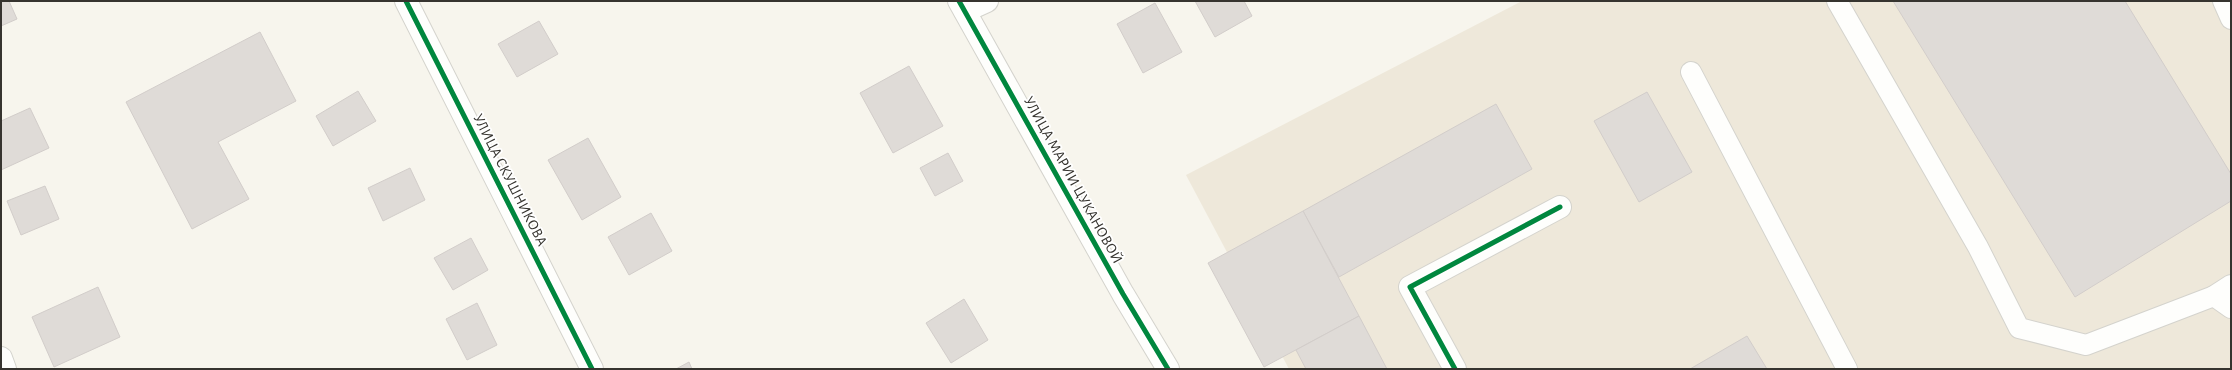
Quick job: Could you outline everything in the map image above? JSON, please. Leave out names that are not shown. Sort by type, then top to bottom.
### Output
[{"type":"street","name":"УЛИЦА СКУШНИКОВА","points":[[406,1],[592,369]]},
{"type":"street","points":[[962,6],[987,1]]},
{"type":"street","name":"УЛИЦА МАРИИ ЦУКАНОВОЙ","points":[[962,6],[1123,294],[1168,369]]},
{"type":"street","points":[[1456,369],[1410,287],[1560,207]]},
{"type":"street","points":[[1,358],[5,369]]},
{"type":"lane","points":[[1837,1],[1978,246],[2019,328],[2086,346],[2214,296],[2231,285]]},
{"type":"lane","points":[[2223,1],[2231,19]]},
{"type":"lane","points":[[1691,72],[1847,369]]},
{"type":"lane","points":[[2214,296],[2231,308]]},
{"type":"shaded area","points":[[1522,1],[2231,1],[2231,369],[1289,369],[1186,175]]},
{"type":"building","points":[[1,1],[9,1],[17,19],[1,26]]},
{"type":"building","points":[[1195,1],[1244,1],[1252,16],[1215,37]]},
{"type":"building","points":[[1893,1],[2125,1],[2231,174],[2231,201],[2075,297]]},
{"type":"building","points":[[1155,3],[1182,52],[1143,73],[1117,24]]},
{"type":"building","points":[[539,21],[558,54],[517,77],[498,44]]},
{"type":"building","points":[[260,32],[296,101],[218,142],[249,199],[192,229],[126,102]]},
{"type":"building","points":[[909,66],[943,126],[893,153],[860,93]]},
{"type":"building","points":[[358,91],[376,121],[333,146],[316,116]]},
{"type":"building","points":[[1647,92],[1692,172],[1639,202],[1594,121]]},
{"type":"building","points":[[1496,104],[1532,169],[1339,277],[1303,211]]},
{"type":"building","points":[[30,108],[49,148],[1,170],[1,121]]},
{"type":"building","points":[[588,138],[621,197],[582,220],[548,160]]},
{"type":"building","points":[[948,153],[963,181],[935,196],[920,168]]},
{"type":"building","points":[[410,168],[425,200],[383,221],[368,188]]},
{"type":"building","points":[[45,186],[59,219],[21,235],[7,201]]},
{"type":"building","points":[[1303,211],[1359,316],[1264,367],[1208,263]]},
{"type":"building","points":[[651,213],[672,251],[629,275],[608,237]]},
{"type":"building","points":[[471,238],[488,270],[453,290],[434,258]]},
{"type":"building","points":[[98,287],[120,337],[54,367],[32,317]]},
{"type":"building","points":[[964,299],[988,340],[951,363],[926,323]]},
{"type":"building","points":[[477,303],[497,345],[467,360],[446,319]]},
{"type":"building","points":[[1359,316],[1387,369],[1306,369],[1296,350]]},
{"type":"building","points":[[1747,336],[1767,369],[1690,369]]},
{"type":"building","points":[[689,362],[692,369],[676,369]]},
{"type":"cycle path","points":[[406,1],[592,369]]},
{"type":"cycle path","points":[[959,1],[1123,294],[1168,369]]},
{"type":"cycle path","points":[[1455,369],[1410,287],[1560,207]]}]
